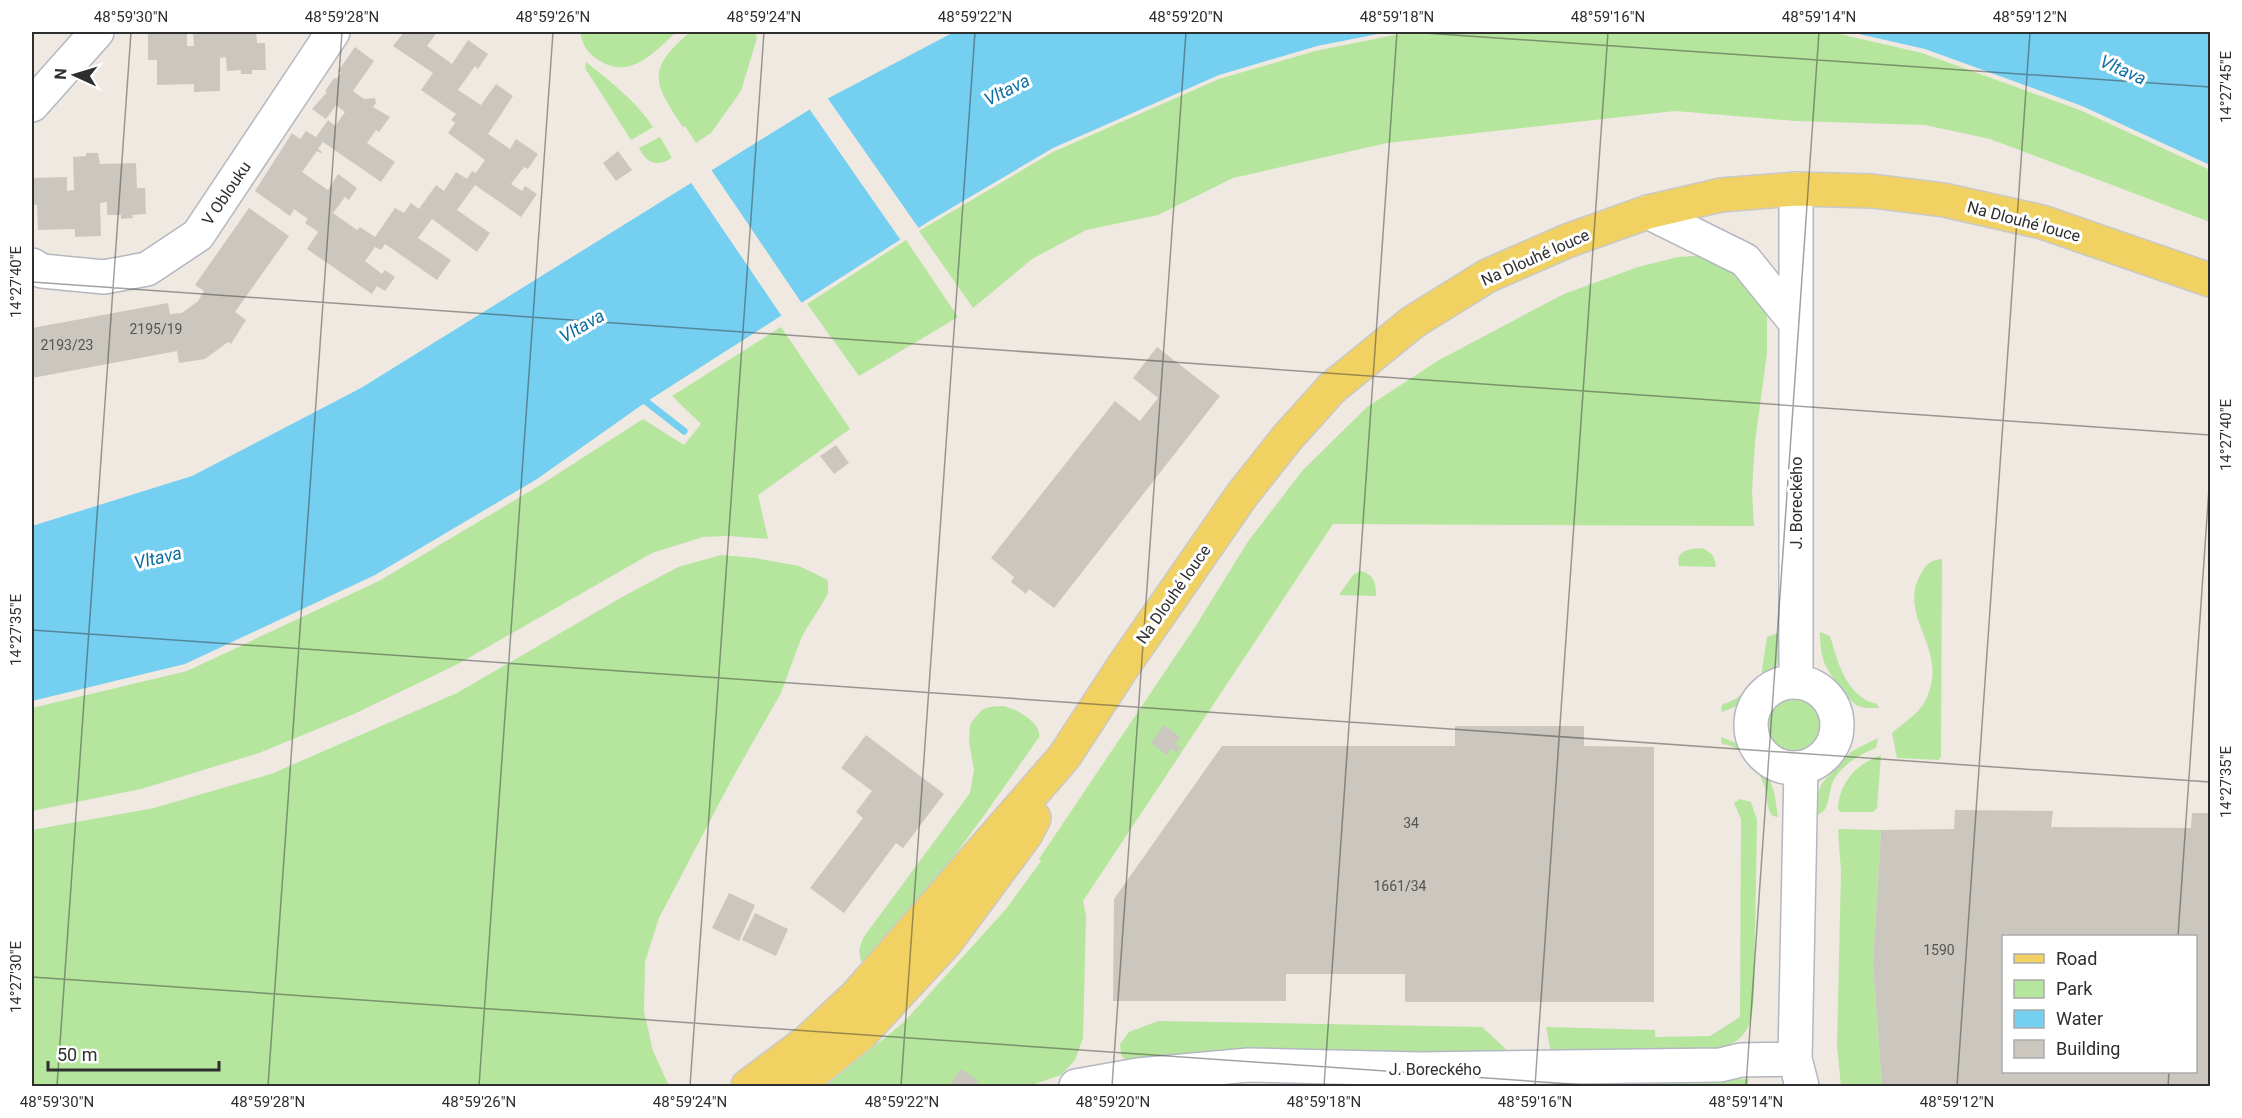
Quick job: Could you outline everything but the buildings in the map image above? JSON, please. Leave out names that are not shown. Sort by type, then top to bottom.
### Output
[{"type":"main road","name":"Na Dlouhé louce","points":[[1064,757],[1122,668],[1242,495],[1287,438],[1332,388],[1413,322],[1487,276],[1567,241],[1648,212],[1721,195],[1796,189],[1872,190],[1944,200],[2042,222],[2211,280]]},
{"type":"main road","points":[[748,1086],[807,1041],[856,996],[1064,757]]},
{"type":"main road","points":[[796,1086],[861,1034],[946,942],[1026,834],[1064,757]]},
{"type":"street","points":[[32,105],[97,32]]},
{"type":"street","name":"V Oblouku","points":[[32,265],[42,271],[104,278],[147,269],[198,235],[333,32]]},
{"type":"street","name":"J. Boreckého","points":[[1796,189],[1796,682]]},
{"type":"street","points":[[1648,212],[1745,260],[1796,324]]},
{"type":"street","points":[[1796,682],[1809,685],[1821,692],[1833,708],[1837,727],[1834,741],[1826,754],[1815,763],[1801,768],[1788,768],[1775,764],[1765,757],[1756,745],[1752,734],[1754,709],[1761,697],[1771,689],[1796,682]]},
{"type":"street","name":"J. Boreckého","points":[[1076,1086],[1138,1075],[1249,1065],[1534,1069],[1720,1065],[1742,1060],[1799,1073],[1801,768]]},
{"type":"green space","points":[[580,32],[676,32],[651,55],[632,65],[622,67],[611,66],[592,55],[584,45]]},
{"type":"green space","points":[[690,32],[755,32],[757,38],[741,91],[711,133],[696,143],[665,99],[659,77],[666,57]]},
{"type":"green space","points":[[1409,32],[1831,32],[1922,53],[2080,110],[2210,170],[2210,222],[1990,139],[1925,125],[1795,121],[1675,111],[1387,143],[1233,178],[1158,215],[1086,230],[1032,259],[973,308],[919,231],[1053,152],[1219,79],[1315,51]]},
{"type":"green space","points":[[586,62],[630,100],[653,127],[631,140],[585,68]]},
{"type":"green space","points":[[660,137],[672,158],[657,163],[649,161],[639,148]]},
{"type":"green space","points":[[906,240],[958,317],[859,376],[807,304]]},
{"type":"green space","points":[[1710,255],[1739,275],[1767,315],[1767,353],[1755,442],[1752,491],[1754,526],[1333,524],[1083,901],[1086,916],[1083,1038],[1075,1060],[1061,1075],[1029,1086],[825,1086],[903,1023],[1006,909],[1041,861],[1039,859],[1195,627],[1249,540],[1303,470],[1367,407],[1439,360],[1564,294],[1638,267],[1678,257]]},
{"type":"green space","points":[[781,327],[850,429],[758,495],[768,539],[703,537],[652,553],[458,664],[354,714],[259,753],[141,789],[32,811],[32,708],[187,671],[379,581],[542,484],[643,419],[684,445],[701,424],[672,396]]},
{"type":"green space","points":[[1702,548],[1712,555],[1716,567],[1679,566],[1679,557],[1684,551]]},
{"type":"green space","points":[[721,555],[799,566],[828,580],[828,594],[802,636],[781,693],[732,779],[659,918],[645,962],[644,1011],[653,1051],[669,1086],[32,1086],[32,830],[154,808],[271,774],[457,693],[678,567]]},
{"type":"green space","points":[[1942,559],[1941,756],[1939,760],[1897,758],[1892,733],[1923,705],[1932,680],[1930,652],[1916,613],[1915,587],[1927,565]]},
{"type":"green space","points":[[1360,571],[1373,579],[1376,596],[1339,595],[1353,575]]},
{"type":"green space","points":[[1780,632],[1780,653],[1777,665],[1772,672],[1744,703],[1722,712],[1723,704],[1737,698],[1761,676],[1767,637]]},
{"type":"green space","points":[[1820,632],[1830,636],[1840,667],[1851,686],[1858,694],[1877,704],[1879,708],[1860,707],[1848,697],[1825,663],[1821,650]]},
{"type":"green space","points":[[1796,696],[1813,701],[1821,709],[1826,726],[1821,743],[1813,751],[1796,756],[1779,751],[1771,743],[1766,726],[1771,709],[1779,701]]},
{"type":"green space","points":[[1003,706],[1020,713],[1032,722],[1039,732],[1039,737],[935,881],[867,962],[861,961],[859,950],[863,938],[970,793],[974,770],[969,741],[970,726],[973,720],[982,710]]},
{"type":"green space","points":[[1721,737],[1744,746],[1769,779],[1774,791],[1778,817],[1771,814],[1765,788],[1753,765],[1736,748],[1722,744]]},
{"type":"green space","points":[[1878,738],[1876,748],[1854,759],[1837,775],[1831,786],[1825,808],[1817,815],[1818,794],[1822,783],[1852,751]]},
{"type":"green space","points":[[1881,755],[1877,808],[1873,812],[1841,812],[1838,809],[1839,800],[1845,783],[1857,769]]},
{"type":"green space","points":[[1740,799],[1751,802],[1757,820],[1754,993],[1752,1015],[1746,1031],[1734,1042],[1713,1051],[1551,1053],[1546,1027],[1655,1030],[1655,1037],[1710,1036],[1740,1017],[1741,819],[1734,803]]},
{"type":"green space","points":[[1838,830],[1881,830],[1873,964],[1882,1086],[1841,1086],[1837,1046],[1841,871]]},
{"type":"green space","points":[[1158,1021],[1482,1027],[1506,1049],[1505,1053],[1251,1051],[1162,1055],[1127,1062],[1121,1055],[1120,1044],[1129,1032]]},
{"type":"green space","points":[[1749,1079],[1747,1086],[1535,1086],[1547,1082]]},
{"type":"water","name":"Vltava","points":[[954,32],[1388,32],[1317,46],[1219,75],[1053,148],[931,220],[646,402],[537,479],[375,575],[185,664],[32,701],[32,526],[192,476],[361,388],[825,100]]},
{"type":"water","name":"Vltava","points":[[1850,32],[2210,32],[2210,165],[2082,106],[1925,49]]},
{"type":"pier","points":[[826,96],[920,230],[902,242],[808,107]]},
{"type":"pier","points":[[710,168],[803,305],[783,318],[690,181]]},
{"type":"waterway","points":[[639,396],[684,431]]}]
